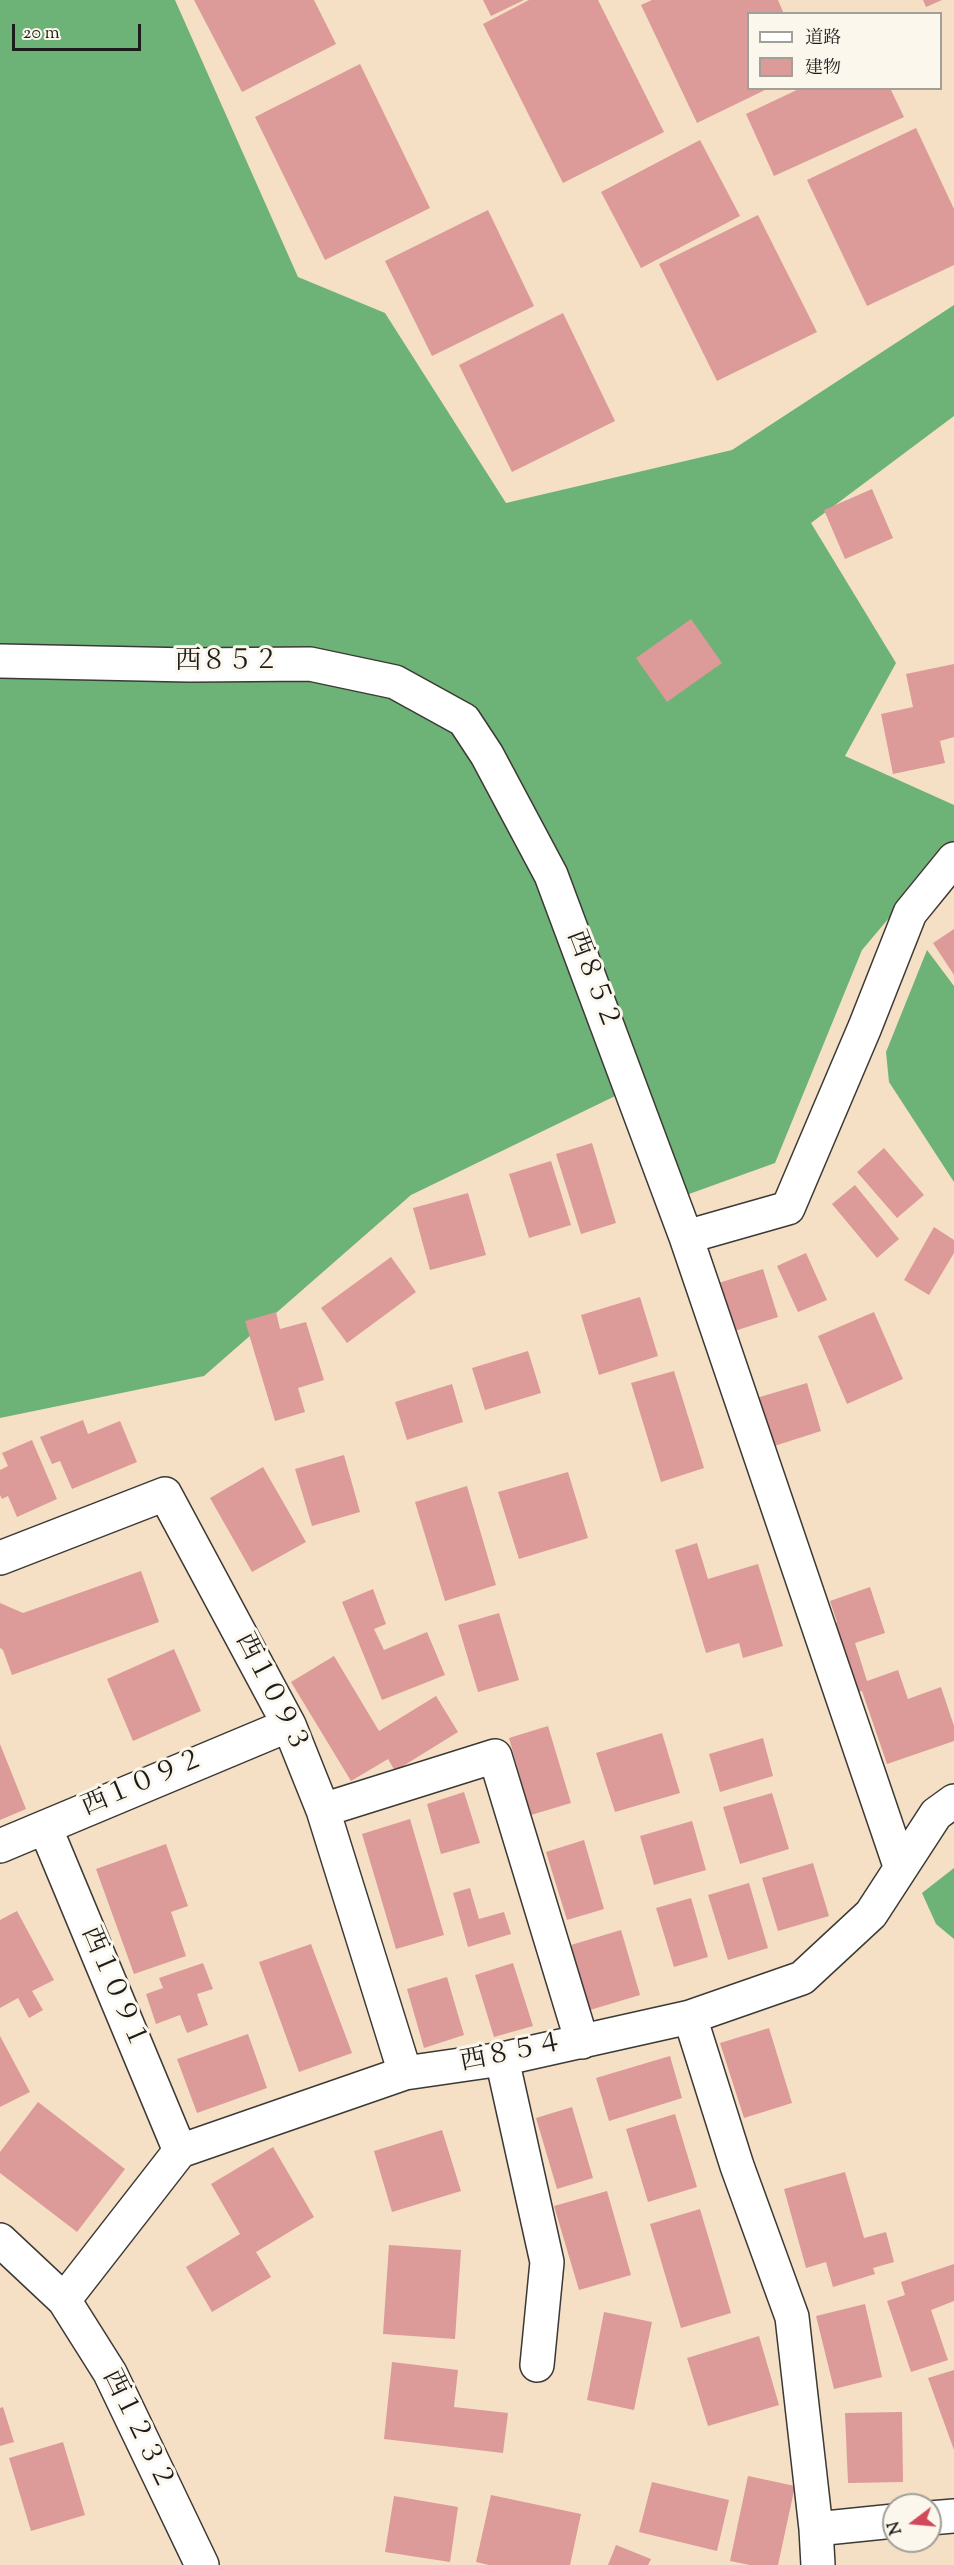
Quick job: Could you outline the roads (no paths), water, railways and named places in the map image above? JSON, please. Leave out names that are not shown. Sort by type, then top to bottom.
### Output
[{"type":"street","name":"西８５２","points":[[0,660],[190,665],[310,664],[395,682],[464,720],[487,755],[551,875],[686,1237],[900,1866]]},
{"type":"street","points":[[686,1237],[788,1208],[865,1027],[910,913],[954,859]]},
{"type":"street","name":"西１０９３","points":[[0,1558],[165,1494],[289,1725],[323,1810],[405,2073]]},
{"type":"street","name":"西１０９２","points":[[0,1846],[289,1725]]},
{"type":"street","points":[[323,1810],[495,1756],[582,2042]]},
{"type":"street","name":"西８５４","points":[[180,2151],[405,2073],[502,2059],[690,2017],[802,1978],[871,1914],[900,1866],[936,1814],[954,1801]]},
{"type":"street","name":"西１０９１","points":[[45,1827],[180,2151]]},
{"type":"street","points":[[690,2017],[737,2166],[792,2317],[818,2565]]},
{"type":"street","points":[[502,2059],[547,2262],[537,2365]]},
{"type":"street","points":[[64,2300],[180,2151]]},
{"type":"street","name":"西１２３２","points":[[5,2249],[64,2300],[110,2373],[202,2565]]},
{"type":"street","points":[[816,2529],[882,2522]]}]
